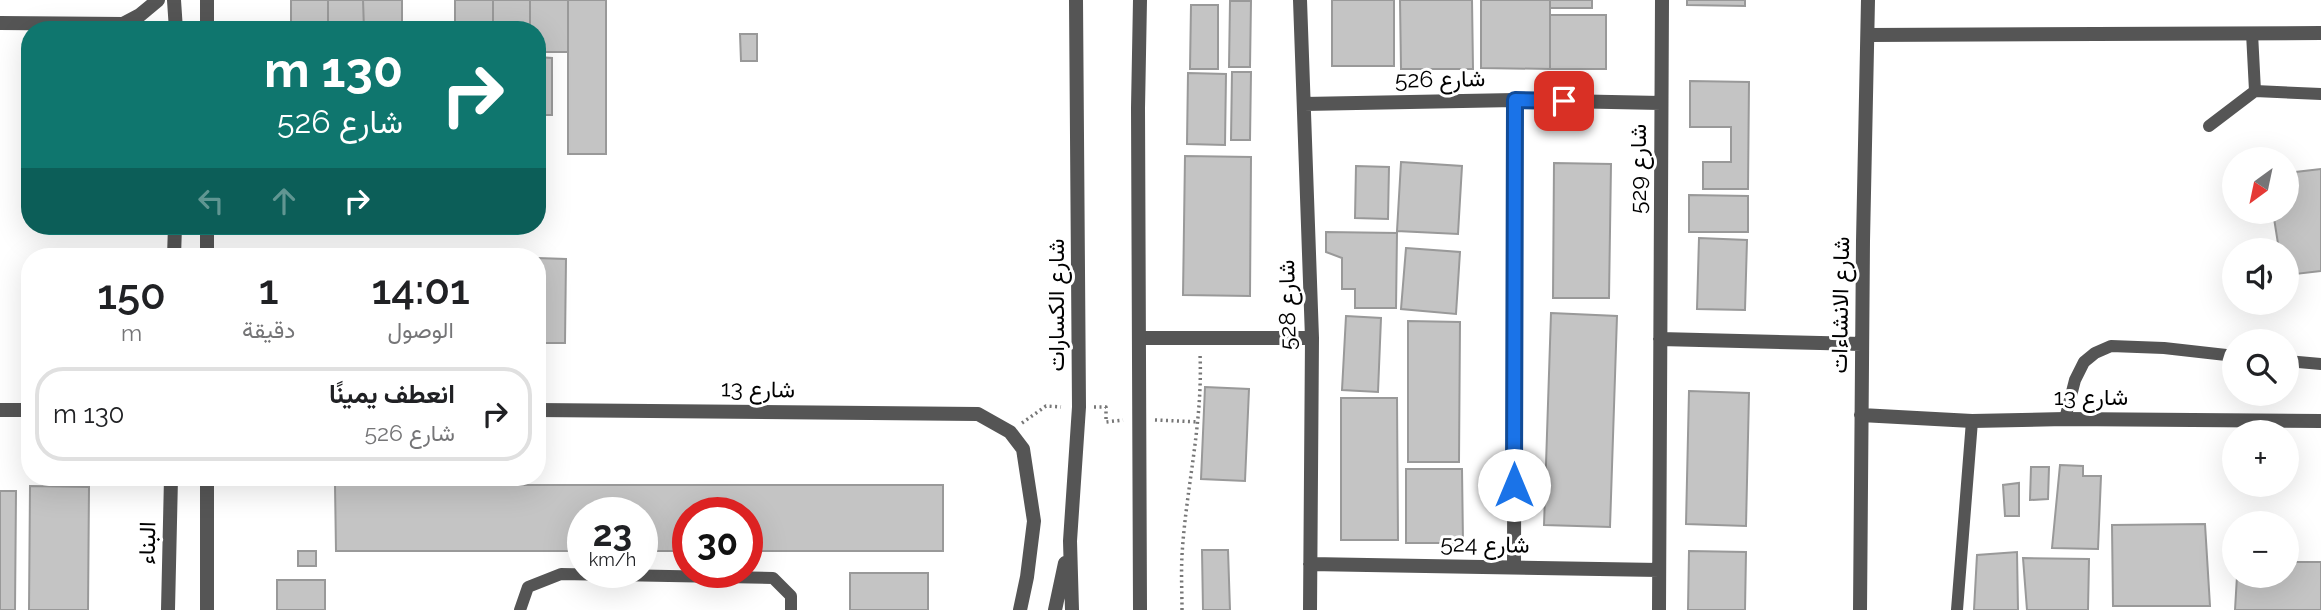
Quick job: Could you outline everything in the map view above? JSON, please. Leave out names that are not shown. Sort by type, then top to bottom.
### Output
[{"type":"street","points":[[134,21],[159,0]]},
{"type":"street","points":[[174,0],[175,21]]},
{"type":"street","points":[[207,0],[207,21]]},
{"type":"street","name":"شارع الكسارات","points":[[1072,610],[1070,541],[1079,407],[1076,0]]},
{"type":"street","points":[[1140,0],[1140,610]]},
{"type":"street","name":"شارع 528","points":[[1300,0],[1312,338],[1310,610]]},
{"type":"street","name":"شارع 529","points":[[1659,610],[1662,0]]},
{"type":"street","name":"شارع الانشاءات","points":[[1860,610],[1868,0]]},
{"type":"street","points":[[0,23],[21,24]]},
{"type":"street","points":[[1868,35],[2321,33]]},
{"type":"street","points":[[1514,567],[1515,100]]},
{"type":"street","name":"شارع 526","points":[[1304,104],[1515,100],[1661,103]]},
{"type":"street","points":[[1139,338],[1312,338]]},
{"type":"street","points":[[1660,339],[1862,344]]},
{"type":"street","points":[[0,410],[21,410]]},
{"type":"street","name":"شارع 13","points":[[546,410],[978,414],[1010,432]]},
{"type":"street","name":"شارع 13","points":[[1861,415],[1972,421],[2321,421]]},
{"type":"street","points":[[1010,432],[1023,449],[1034,521],[1020,610]]},
{"type":"street","name":"البناء","points":[[168,610],[171,486]]},
{"type":"street","points":[[207,486],[207,610]]},
{"type":"street","points":[[1055,610],[1070,541]]},
{"type":"street","name":"شارع 524","points":[[1310,564],[1659,570]]},
{"type":"lane","points":[[2252,33],[2255,91]]},
{"type":"lane","points":[[2209,126],[2255,91],[2321,94]]},
{"type":"lane","points":[[2065,419],[2084,362],[2095,353],[2111,346],[2222,355]]},
{"type":"lane","points":[[2299,362],[2321,364]]},
{"type":"lane","points":[[1957,610],[1972,421]]},
{"type":"lane","points":[[520,610],[528,587],[561,573],[773,578],[791,596],[791,610]]},
{"type":"path","points":[[1182,610],[1182,555],[1202,388],[1199,338]]},
{"type":"path","points":[[1010,432],[1046,406],[1106,407],[1105,422],[1140,419],[1199,422]]},
{"type":"building","points":[[291,0],[328,0],[328,21],[291,21]]},
{"type":"building","points":[[328,0],[363,0],[364,21],[328,21]]},
{"type":"building","points":[[363,0],[402,0],[402,21],[364,21]]},
{"type":"building","points":[[455,0],[493,0],[493,21],[455,21]]},
{"type":"building","points":[[493,0],[530,0],[530,21],[493,21]]},
{"type":"building","points":[[530,0],[568,0],[568,52],[546,52],[546,21],[530,21]]},
{"type":"building","points":[[568,0],[606,0],[606,154],[568,154]]},
{"type":"building","points":[[1332,0],[1394,0],[1394,66],[1332,66]]},
{"type":"building","points":[[1400,0],[1472,0],[1473,69],[1401,69]]},
{"type":"building","points":[[1481,0],[1550,0],[1550,69],[1481,68]]},
{"type":"building","points":[[1550,0],[1592,0],[1592,8],[1550,8]]},
{"type":"building","points":[[1687,0],[1745,0],[1745,6],[1687,5]]},
{"type":"building","points":[[1230,1],[1251,1],[1250,67],[1229,67]]},
{"type":"building","points":[[1191,5],[1218,5],[1218,69],[1190,69]]},
{"type":"building","points":[[1550,15],[1606,15],[1606,69],[1550,69]]},
{"type":"building","points":[[740,34],[757,34],[757,61],[741,61]]},
{"type":"building","points":[[546,58],[552,58],[552,115],[546,115]]},
{"type":"building","points":[[1232,72],[1251,72],[1250,140],[1231,140]]},
{"type":"building","points":[[1188,73],[1226,74],[1225,145],[1187,144]]},
{"type":"building","points":[[1690,81],[1749,82],[1748,189],[1703,189],[1703,162],[1731,162],[1731,127],[1690,127]]},
{"type":"building","points":[[1185,156],[1251,157],[1250,296],[1183,295]]},
{"type":"building","points":[[1401,162],[1462,166],[1458,234],[1397,231]]},
{"type":"building","points":[[1554,163],[1611,164],[1609,298],[1553,298]]},
{"type":"building","points":[[1356,166],[1389,167],[1388,219],[1355,218]]},
{"type":"building","points":[[2321,169],[2321,271],[2299,274],[2299,238],[2277,238],[2275,224],[2300,224],[2300,171]]},
{"type":"building","points":[[1689,195],[1748,196],[1748,232],[1689,232]]},
{"type":"building","points":[[1326,232],[1397,233],[1396,308],[1355,308],[1355,289],[1342,289],[1342,258],[1326,252]]},
{"type":"building","points":[[1699,238],[1747,240],[1745,310],[1697,309]]},
{"type":"building","points":[[1406,248],[1460,252],[1456,314],[1401,309]]},
{"type":"building","points":[[546,258],[566,259],[565,343],[546,343]]},
{"type":"building","points":[[1551,313],[1617,316],[1610,527],[1544,525]]},
{"type":"building","points":[[1346,316],[1381,318],[1378,392],[1342,390]]},
{"type":"building","points":[[1408,321],[1460,322],[1459,462],[1408,462]]},
{"type":"building","points":[[1205,387],[1249,389],[1245,481],[1201,479]]},
{"type":"building","points":[[1689,391],[1749,393],[1746,526],[1686,524]]},
{"type":"building","points":[[1341,398],[1397,398],[1398,540],[1341,540]]},
{"type":"building","points":[[2060,465],[2083,466],[2083,476],[2101,476],[2098,549],[2052,548]]},
{"type":"building","points":[[2031,467],[2049,467],[2048,499],[2030,500]]},
{"type":"building","points":[[1406,469],[1462,469],[1463,543],[1406,543]]},
{"type":"building","points":[[2019,483],[2019,516],[2005,516],[2003,485]]},
{"type":"building","points":[[943,485],[943,551],[763,551],[763,497],[672,497],[672,551],[658,551],[658,497],[567,497],[567,551],[336,551],[335,486]]},
{"type":"building","points":[[30,486],[89,487],[88,610],[29,610]]},
{"type":"building","points":[[0,491],[16,491],[15,610],[0,610]]},
{"type":"building","points":[[2205,524],[2210,606],[2113,606],[2112,525]]},
{"type":"building","points":[[1202,550],[1228,550],[1230,610],[1203,610]]},
{"type":"building","points":[[298,551],[316,551],[316,566],[298,566]]},
{"type":"building","points":[[1689,551],[1746,552],[1745,610],[1688,610]]},
{"type":"building","points":[[2017,552],[2018,610],[1974,610],[1977,555]]},
{"type":"building","points":[[2023,558],[2089,559],[2088,610],[2027,610]]},
{"type":"building","points":[[2299,562],[2321,562],[2321,610],[2235,610],[2236,588],[2299,588]]},
{"type":"building","points":[[850,573],[928,573],[928,610],[850,610]]},
{"type":"building","points":[[277,580],[325,580],[325,610],[277,610]]},
{"type":"route","points":[[1514,485],[1515,100],[1564,101]]}]
